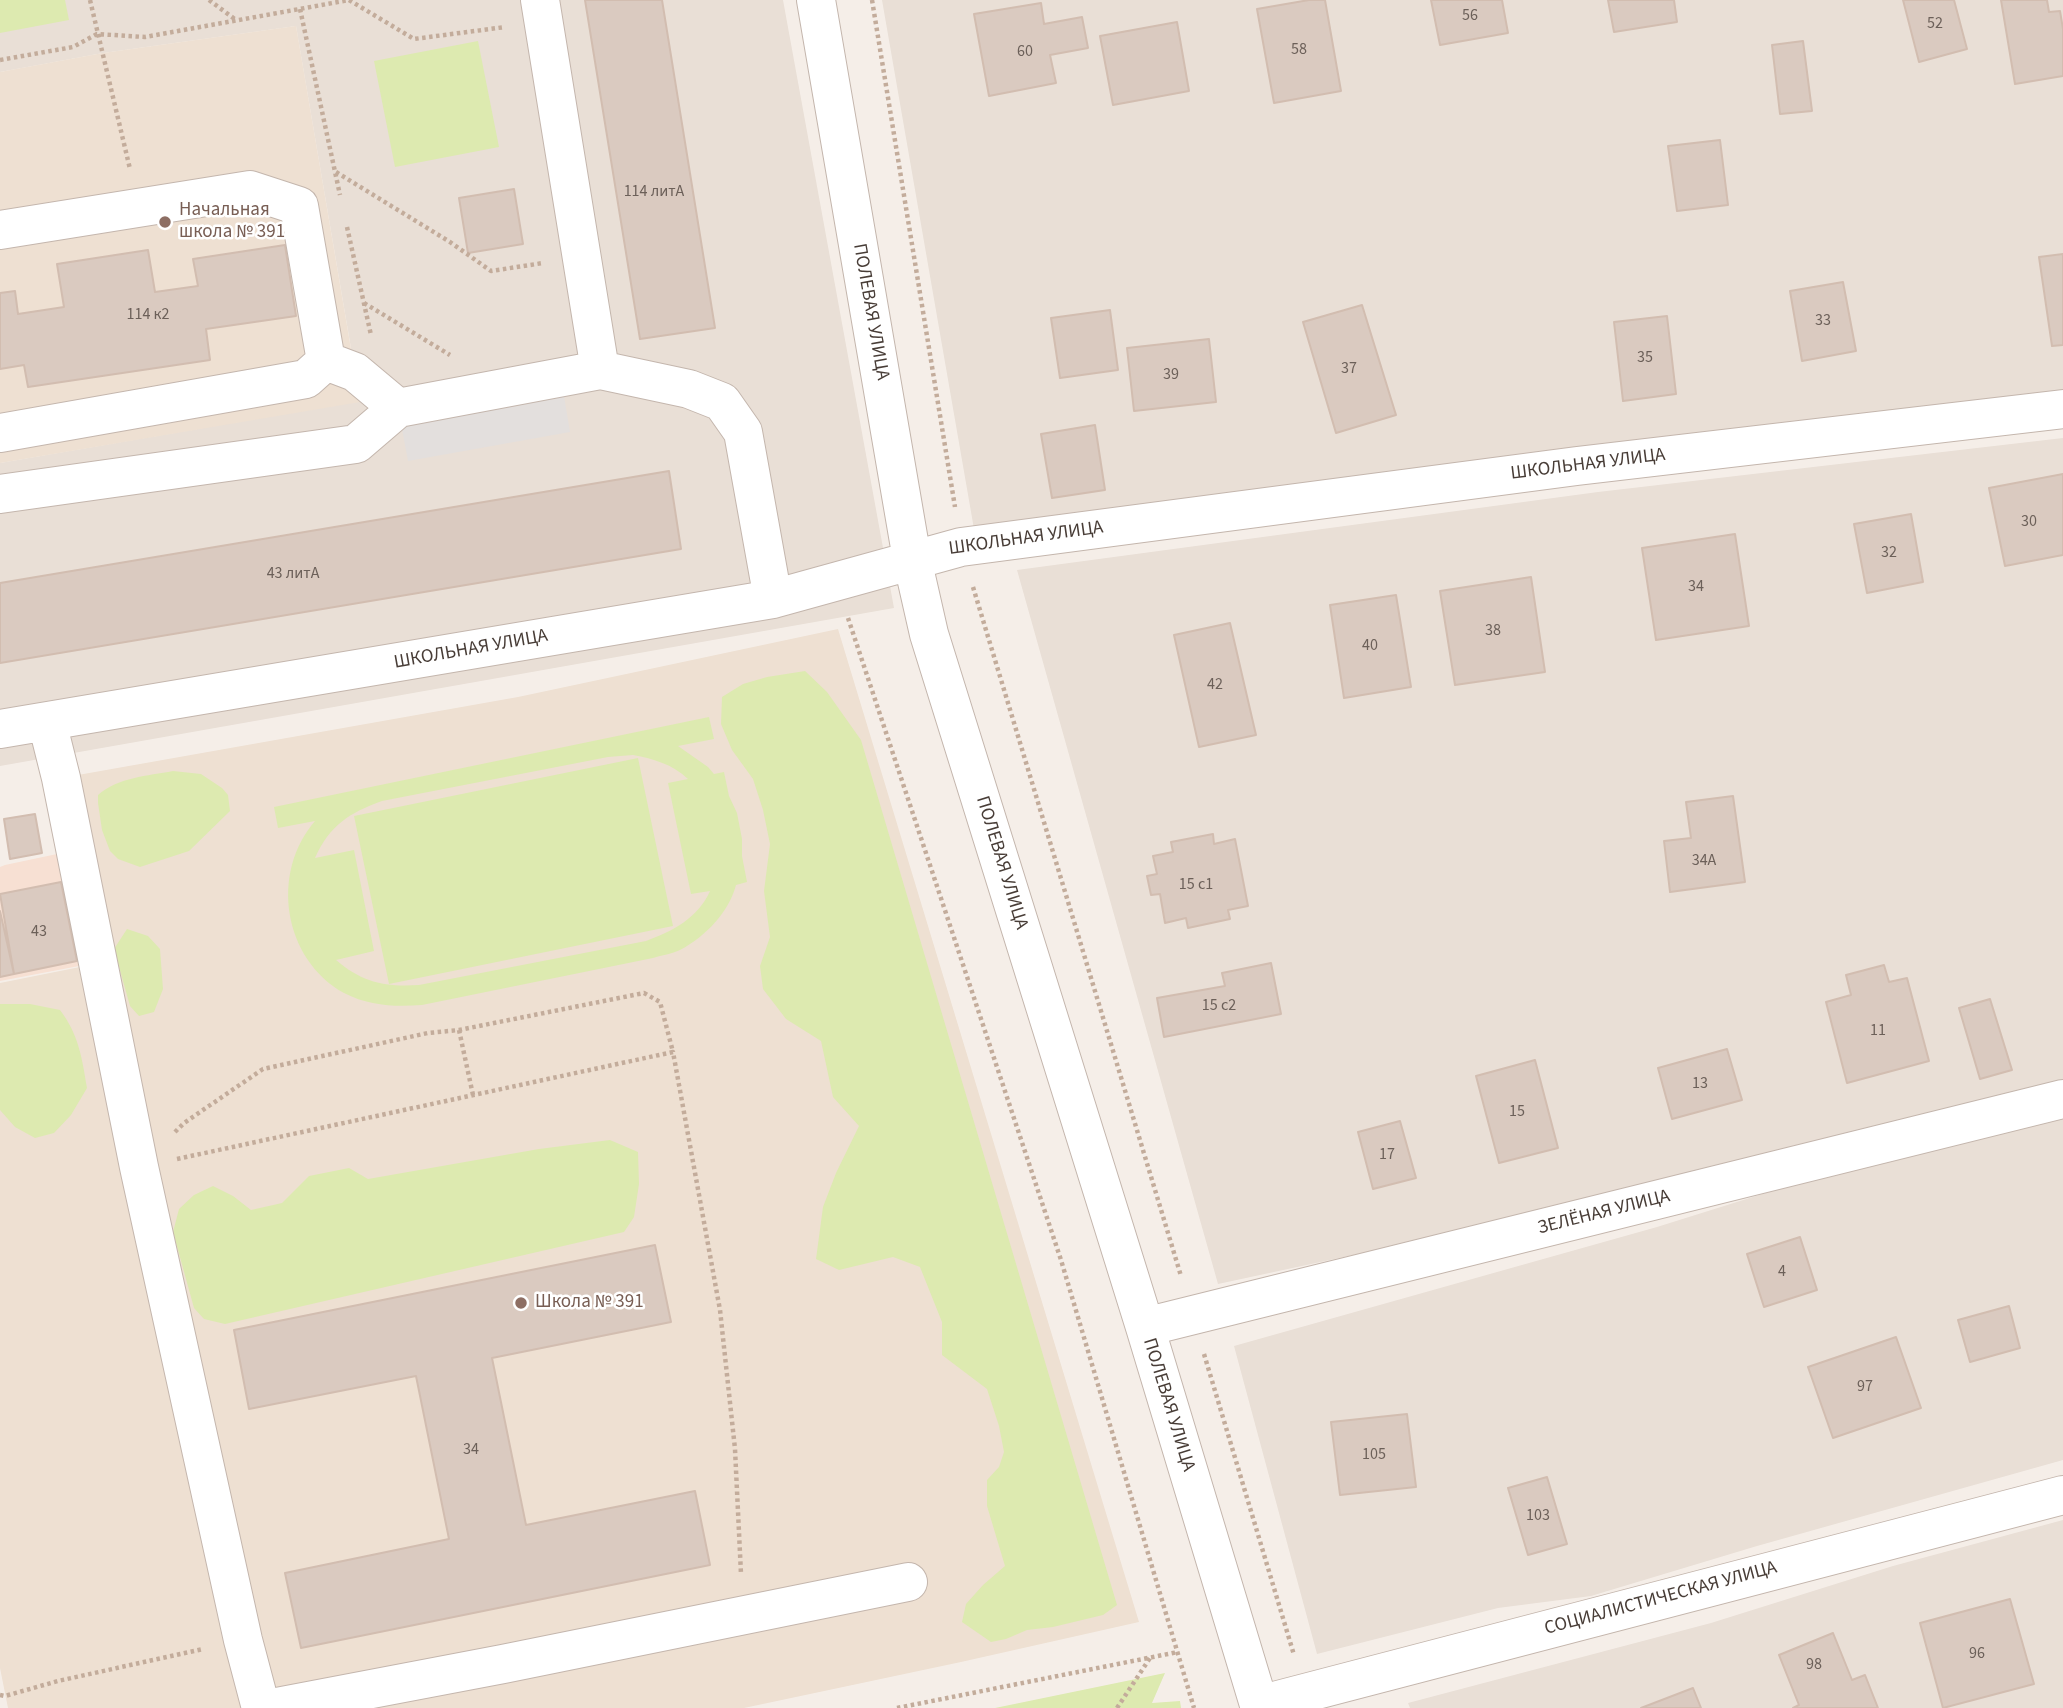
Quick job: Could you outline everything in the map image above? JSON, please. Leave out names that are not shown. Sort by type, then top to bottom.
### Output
[{"type":"street","name":"ПОЛЕВАЯ УЛИЦА","points":[[816,0],[912,559],[929,635],[1145,1327],[1259,1706]]},
{"type":"street","points":[[538,7],[600,370]]},
{"type":"street","points":[[0,230],[250,190],[299,206],[326,361]]},
{"type":"street","points":[[326,361],[355,373],[398,408]]},
{"type":"street","points":[[0,433],[306,379],[326,361]]},
{"type":"street","points":[[0,494],[356,444],[398,408],[600,370],[689,389],[722,402],[743,432],[773,599]]},
{"type":"street","name":"ШКОЛЬНАЯ УЛИЦА","points":[[0,729],[773,599],[961,547],[1577,466],[2063,409]]},
{"type":"street","points":[[47,722],[61,778],[138,1167],[243,1640],[261,1708]]},
{"type":"street","name":"ЗЕЛЁНАЯ УЛИЦА","points":[[1145,1327],[2063,1100]]},
{"type":"street","name":"СОЦИАЛИСТИЧЕСКАЯ УЛИЦА","points":[[1259,1706],[2063,1495]]},
{"type":"street","points":[[272,1708],[908,1582]]},
{"type":"path","points":[[90,0],[139,208]]},
{"type":"path","points":[[209,0],[237,20]]},
{"type":"path","points":[[0,60],[73,47],[97,34],[145,37],[349,0],[414,39],[538,7]]},
{"type":"path","points":[[872,0],[961,547],[1305,1692]]},
{"type":"path","points":[[300,9],[341,198]]},
{"type":"path","points":[[335,172],[450,242],[491,271],[582,258]]},
{"type":"path","points":[[347,224],[372,340]]},
{"type":"path","points":[[364,303],[436,347]]},
{"type":"path","points":[[836,582],[1061,1260],[1194,1708]]},
{"type":"path","points":[[138,1167],[184,1123],[263,1069],[428,1033],[459,1030],[644,993],[660,1002],[673,1052],[720,1310],[735,1448],[739,1558],[746,1615]]},
{"type":"path","points":[[459,1030],[473,1095]]},
{"type":"path","points":[[138,1167],[673,1052]]},
{"type":"path","points":[[0,1695],[243,1640]]},
{"type":"path","points":[[897,1708],[1178,1652]]},
{"type":"path","points":[[1117,1708],[1150,1657]]},
{"type":"shaded area","points":[[0,0],[783,0],[894,608],[0,766],[0,463],[360,401],[296,26],[103,53],[0,72]]},
{"type":"shaded area","points":[[882,0],[2063,0],[2063,400],[974,529]]},
{"type":"shaded area","name":"Начальная школа № 391","points":[[296,26],[360,402],[0,463],[0,72],[103,53]]},
{"type":"shaded area","points":[[561,378],[570,432],[408,461],[398,408]]},
{"type":"shaded area","points":[[2063,438],[2063,1081],[1792,1146],[1641,1189],[1493,1225],[1218,1284],[1017,570],[1598,492]]},
{"type":"shaded area","name":"Школа № 391","points":[[838,629],[1139,1622],[744,1708],[8,1708],[0,1668],[0,983],[80,967],[61,778],[518,697]]},
{"type":"shaded area","points":[[57,854],[79,966],[0,981],[0,867]]},
{"type":"shaded area","points":[[2063,1118],[2063,1460],[1591,1596],[1498,1608],[1317,1654],[1234,1346],[1657,1227],[1887,1155]]},
{"type":"shaded area","points":[[2063,1520],[2063,1708],[1410,1708],[1408,1703],[1711,1623],[1893,1566]]},
{"type":"green space","points":[[0,0],[65,0],[69,20],[0,33]]},
{"type":"green space","points":[[478,41],[499,147],[395,167],[374,61]]},
{"type":"green space","points":[[805,671],[827,692],[861,740],[1117,1605],[1103,1615],[1027,1630],[991,1642],[962,1622],[966,1604],[1005,1566],[987,1506],[987,1480],[999,1467],[1004,1452],[987,1389],[942,1355],[942,1322],[920,1267],[893,1257],[839,1270],[816,1259],[823,1207],[859,1126],[833,1097],[821,1041],[786,1019],[763,989],[760,966],[770,937],[764,891],[770,844],[753,779],[732,750],[721,724],[722,697],[743,684]]},
{"type":"green space","points":[[709,717],[714,739],[678,746],[714,774],[724,772],[729,796],[737,813],[747,882],[736,885],[728,905],[707,931],[674,953],[422,1005],[382,1005],[344,993],[323,978],[307,959],[296,937],[290,914],[288,889],[292,865],[301,842],[315,821],[278,828],[274,807]],"holes":[[[633,755],[669,766],[688,779],[668,783],[691,894],[710,891],[699,909],[684,922],[646,941],[419,985],[385,984],[365,979],[336,960],[374,951],[354,850],[315,858],[327,837],[350,816],[382,801],[608,757]]]},
{"type":"green space","points":[[638,758],[673,926],[389,984],[354,816]]},
{"type":"green space","points":[[173,771],[201,774],[222,788],[228,795],[230,811],[189,851],[140,867],[118,859],[110,851],[102,830],[98,795],[124,781]]},
{"type":"green space","points":[[127,929],[148,936],[160,949],[163,989],[154,1012],[139,1016],[130,1006],[114,949]]},
{"type":"green space","points":[[0,1004],[30,1004],[60,1010],[76,1038],[87,1088],[71,1115],[54,1133],[35,1138],[15,1127],[0,1110]]},
{"type":"green space","points":[[610,1140],[638,1152],[639,1184],[634,1217],[624,1232],[225,1324],[204,1319],[194,1308],[173,1232],[179,1209],[194,1195],[213,1186],[233,1196],[251,1210],[282,1203],[309,1176],[349,1168],[368,1179],[539,1149]]},
{"type":"green space","points":[[1165,1673],[1152,1703],[1180,1701],[1181,1708],[995,1708]]},
{"type":"building","points":[[585,0],[662,0],[715,328],[640,339]]},
{"type":"building","points":[[1325,0],[1341,91],[1274,103],[1257,9]]},
{"type":"building","points":[[1431,0],[1502,0],[1508,33],[1440,45]]},
{"type":"building","points":[[1608,0],[1674,0],[1677,22],[1614,32]]},
{"type":"building","points":[[1903,0],[1954,0],[1967,49],[1919,62]]},
{"type":"building","points":[[2001,0],[2047,0],[2049,12],[2060,11],[2063,29],[2063,76],[2015,84]]},
{"type":"building","points":[[1041,3],[1044,24],[1082,17],[1088,48],[1050,55],[1056,83],[989,96],[974,14]]},
{"type":"building","points":[[1177,22],[1189,91],[1113,105],[1100,36]]},
{"type":"building","points":[[1803,41],[1812,111],[1780,114],[1772,45]]},
{"type":"building","points":[[1720,140],[1728,205],[1677,211],[1668,146]]},
{"type":"building","points":[[514,189],[523,244],[468,253],[459,198]]},
{"type":"building","points":[[285,245],[296,316],[206,329],[210,360],[28,387],[24,365],[0,369],[0,293],[15,291],[18,314],[64,307],[57,264],[148,250],[155,292],[198,286],[193,259]]},
{"type":"building","points":[[2063,254],[2063,345],[2052,346],[2039,257]]},
{"type":"building","points":[[1843,282],[1856,351],[1802,361],[1790,291]]},
{"type":"building","points":[[1362,305],[1396,415],[1336,433],[1303,322]]},
{"type":"building","points":[[1110,310],[1118,370],[1060,378],[1051,318]]},
{"type":"building","points":[[1667,316],[1676,394],[1623,401],[1614,322]]},
{"type":"building","points":[[1209,339],[1216,402],[1134,411],[1127,348]]},
{"type":"building","points":[[1095,425],[1105,490],[1052,498],[1041,434]]},
{"type":"building","points":[[669,471],[681,549],[0,663],[0,583]]},
{"type":"building","points":[[2063,474],[2063,555],[2005,566],[1989,488]]},
{"type":"building","points":[[1911,514],[1923,582],[1867,593],[1854,524]]},
{"type":"building","points":[[1735,534],[1749,626],[1656,640],[1642,548]]},
{"type":"building","points":[[1531,577],[1545,672],[1455,685],[1440,591]]},
{"type":"building","points":[[1396,595],[1411,687],[1344,698],[1330,605]]},
{"type":"building","points":[[1230,623],[1256,735],[1199,747],[1174,635]]},
{"type":"building","points":[[1733,796],[1745,882],[1670,892],[1664,841],[1691,838],[1686,802]]},
{"type":"building","points":[[35,814],[42,853],[10,859],[4,819]]},
{"type":"building","points":[[1213,834],[1214,844],[1235,839],[1248,906],[1228,910],[1230,919],[1188,928],[1186,918],[1165,923],[1160,894],[1151,895],[1147,876],[1157,874],[1153,856],[1173,852],[1171,842]]},
{"type":"building","points":[[61,882],[77,961],[14,974],[0,894]]},
{"type":"building","points":[[0,911],[14,974],[0,977]]},
{"type":"building","points":[[1271,963],[1281,1014],[1164,1037],[1157,998],[1225,986],[1222,973]]},
{"type":"building","points":[[1884,965],[1889,982],[1907,978],[1929,1061],[1847,1083],[1826,1002],[1851,995],[1846,975]]},
{"type":"building","points":[[1990,999],[2012,1070],[1980,1079],[1959,1008]]},
{"type":"building","points":[[1727,1049],[1742,1100],[1672,1119],[1658,1068]]},
{"type":"building","points":[[1535,1060],[1558,1148],[1499,1163],[1476,1076]]},
{"type":"building","points":[[1400,1121],[1416,1178],[1373,1189],[1358,1132]]},
{"type":"building","points":[[1800,1237],[1817,1290],[1764,1307],[1747,1254]]},
{"type":"building","points":[[655,1245],[671,1322],[492,1358],[526,1525],[695,1491],[710,1565],[301,1648],[285,1573],[449,1539],[416,1376],[249,1409],[234,1330]]},
{"type":"building","points":[[2009,1306],[2020,1348],[1970,1362],[1958,1320]]},
{"type":"building","points":[[1896,1337],[1921,1408],[1833,1438],[1808,1367]]},
{"type":"building","points":[[1407,1414],[1416,1487],[1340,1495],[1331,1422]]},
{"type":"building","points":[[1547,1477],[1567,1544],[1528,1555],[1508,1488]]},
{"type":"building","points":[[2010,1599],[2034,1684],[1943,1708],[1920,1623]]},
{"type":"building","points":[[1833,1633],[1852,1680],[1865,1675],[1878,1708],[1793,1708],[1799,1705],[1779,1655]]},
{"type":"building","points":[[1693,1688],[1701,1708],[1641,1708]]},
{"type":"place","name":"Начальная школа № 391","points":[[165,222]]},
{"type":"place","name":"Школа № 391","points":[[521,1303]]}]
